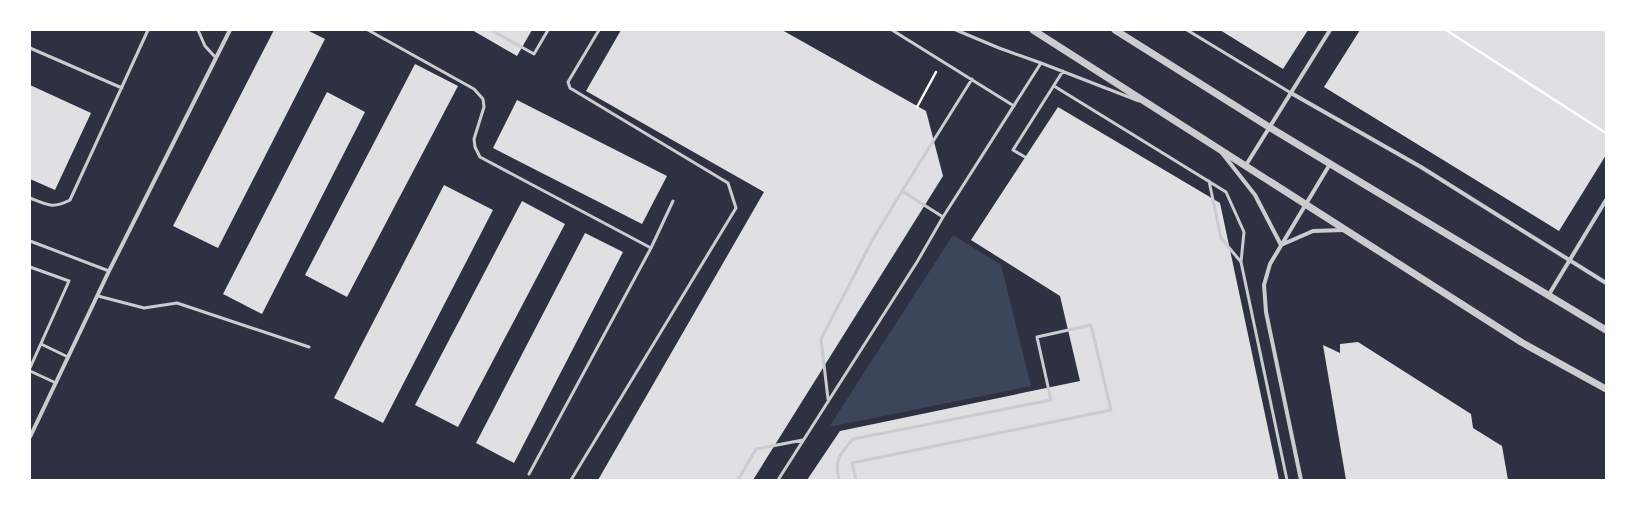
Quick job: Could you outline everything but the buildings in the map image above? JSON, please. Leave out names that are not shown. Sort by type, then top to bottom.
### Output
[{"type":"street","points":[[30,437],[109,271],[230,30]]},
{"type":"street","points":[[1033,30],[1521,342],[1606,389]]},
{"type":"street","points":[[1115,30],[1269,127],[1547,296],[1606,330]]},
{"type":"street","points":[[1246,165],[1330,30]]},
{"type":"street","points":[[1291,93],[1421,167],[1606,284]]},
{"type":"street","points":[[1215,145],[1255,195],[1281,245]]},
{"type":"street","points":[[1301,480],[1266,312],[1264,285],[1270,264],[1330,164]]},
{"type":"street","points":[[1547,296],[1606,200]]},
{"type":"street","points":[[1281,245],[1313,232],[1347,230]]},
{"type":"lane","points":[[30,198],[48,206],[55,206],[70,200],[148,30]]},
{"type":"lane","points":[[198,30],[205,46],[216,58]]},
{"type":"lane","points":[[368,30],[474,89],[483,98],[484,107],[474,139],[475,147],[480,157],[650,248]]},
{"type":"lane","points":[[491,30],[534,54],[548,30]]},
{"type":"lane","points":[[571,480],[736,208],[728,183],[570,88],[568,82],[599,30]]},
{"type":"lane","points":[[892,30],[1014,106]]},
{"type":"lane","points":[[956,30],[999,48],[1063,71],[1157,108]]},
{"type":"lane","points":[[1187,30],[1291,93]]},
{"type":"lane","points":[[30,48],[122,88]]},
{"type":"lane","points":[[778,480],[828,399],[917,262],[943,217],[1041,63]]},
{"type":"lane","points":[[1025,157],[1013,150],[1063,71]]},
{"type":"lane","points":[[828,399],[821,339],[873,239],[972,79]]},
{"type":"lane","points":[[1054,86],[1226,192],[1244,232],[1241,262],[1287,480]]},
{"type":"lane","points":[[1209,182],[1221,238],[1241,262]]},
{"type":"lane","points":[[902,191],[943,217]]},
{"type":"lane","points":[[528,474],[650,248],[673,201]]},
{"type":"lane","points":[[30,241],[109,271]]},
{"type":"lane","points":[[30,267],[68,281],[30,370],[56,383]]},
{"type":"lane","points":[[98,296],[144,308],[177,303],[309,346]]},
{"type":"lane","points":[[839,480],[837,472],[839,454],[853,439],[1051,400],[1036,337],[1091,325],[1111,410],[852,463],[856,480]]},
{"type":"lane","points":[[41,344],[68,357]]},
{"type":"lane","points":[[738,480],[756,449],[803,440]]},
{"type":"path","points":[[1446,30],[1606,132]]},
{"type":"shaded area","points":[[953,235],[1001,265],[1031,386],[829,427]]}]
